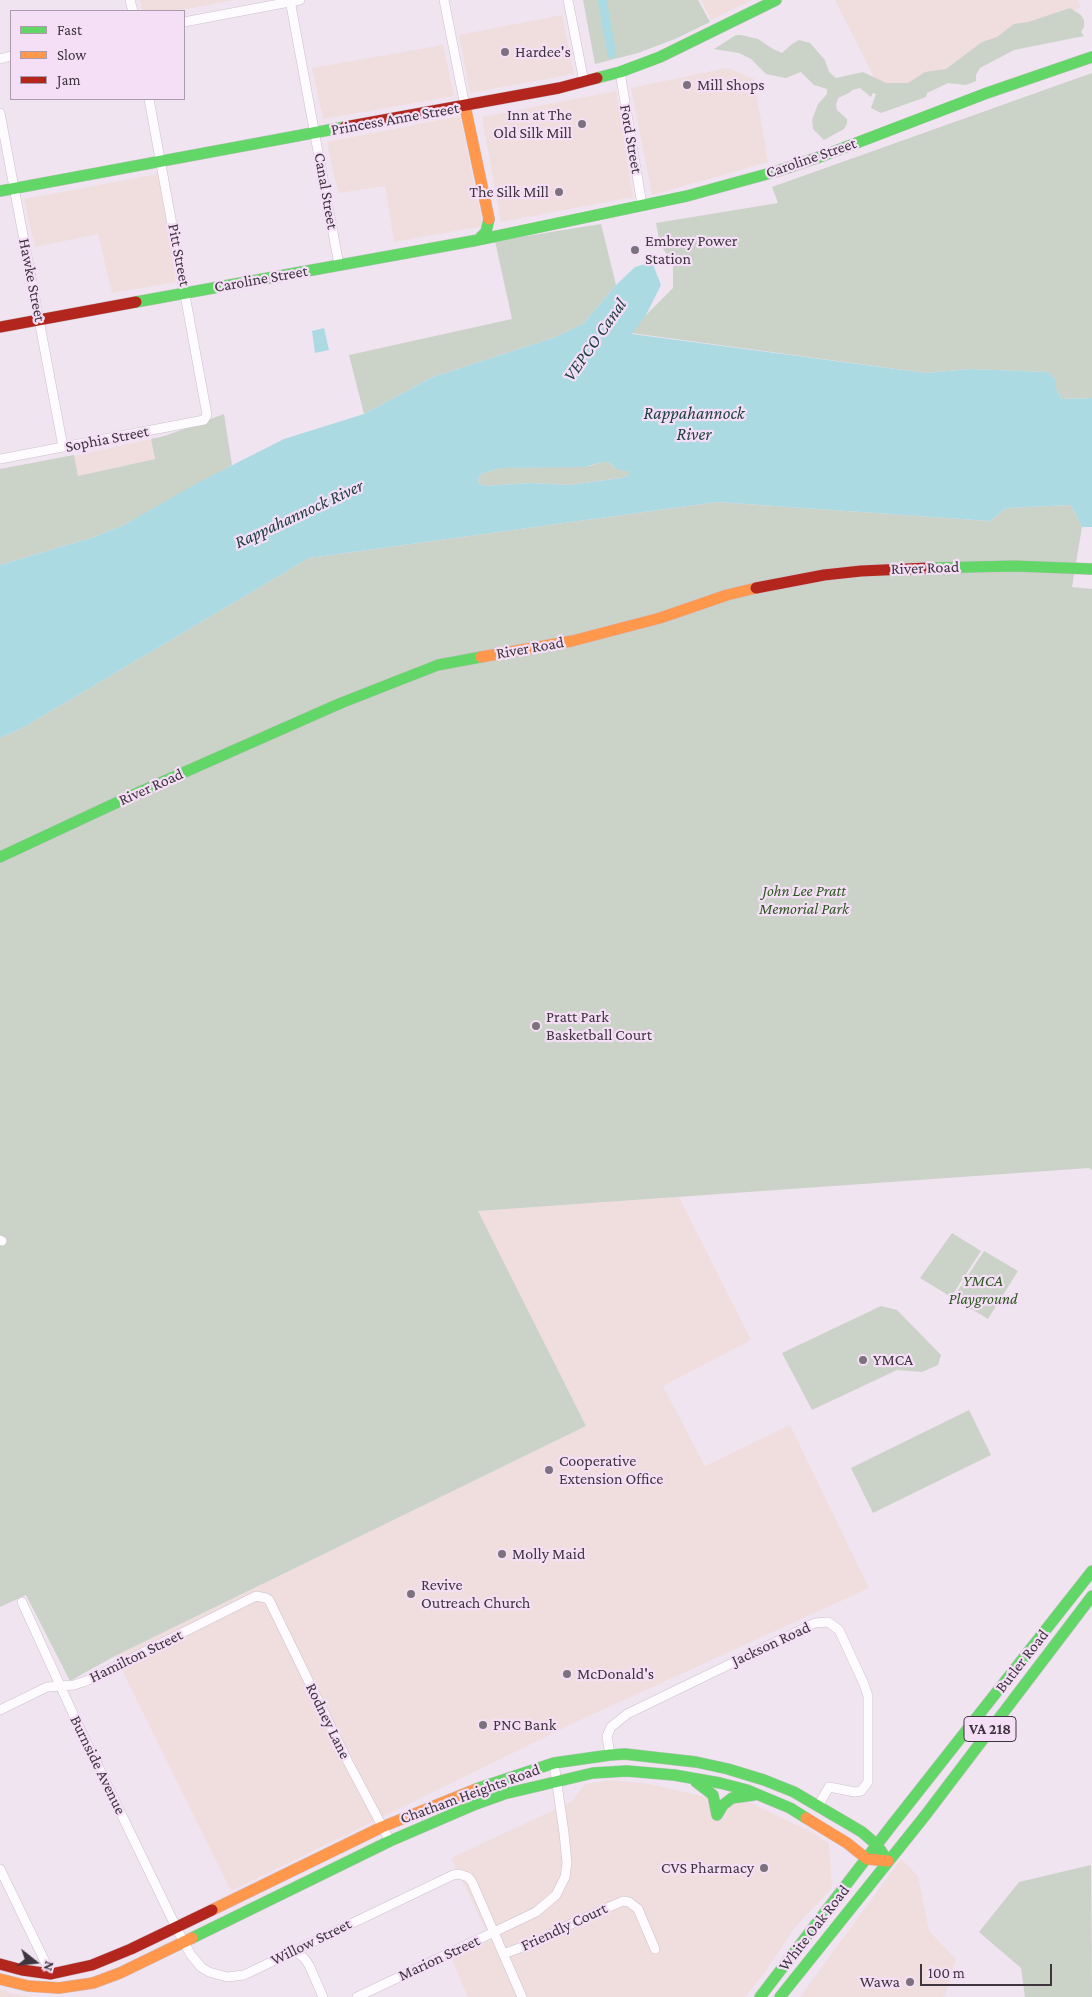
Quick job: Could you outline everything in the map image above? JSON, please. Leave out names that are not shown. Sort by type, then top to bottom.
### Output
[{"type":"main road","name":"Princess Anne Street","points":[[0,191],[465,106],[584,82],[620,72],[675,50],[776,0]]},
{"type":"main road","name":"Caroline Street","points":[[0,327],[338,264],[493,238],[521,230],[687,196],[778,171],[825,155],[987,93],[1092,57]]},
{"type":"main road","points":[[471,137],[474,112],[486,102]]},
{"type":"main road","points":[[465,106],[489,221],[484,235],[478,240]]},
{"type":"main road","name":"Caroline Street","points":[[489,221],[495,230],[521,230]]},
{"type":"main road","name":"River Road","points":[[0,857],[135,794],[341,703],[438,665],[572,641],[660,618],[765,586],[824,575],[861,571],[1014,566],[1092,569]]},
{"type":"main road","name":"Butler Road","points":[[877,1845],[1092,1571]]},
{"type":"main road","name":"Butler Road","points":[[888,1861],[924,1817],[1092,1596]]},
{"type":"main road","name":"Chatham Heights Road","points":[[0,1964],[22,1970],[51,1974],[92,1965],[176,1927],[382,1827],[482,1786],[554,1764],[610,1755],[625,1754],[671,1759],[728,1769],[794,1792],[862,1832],[877,1845],[888,1861]]},
{"type":"main road","name":"Chatham Heights Road","points":[[0,1979],[28,1986],[59,1988],[92,1983],[120,1973],[390,1841],[476,1804],[504,1794],[593,1773],[627,1772],[728,1784],[763,1795],[790,1808],[847,1843],[867,1859]]},
{"type":"main road","points":[[690,1778],[705,1787],[713,1795],[717,1815],[725,1803],[732,1798],[746,1795],[763,1795]]},
{"type":"main road","name":"VA 218","points":[[867,1859],[877,1845]]},
{"type":"main road","points":[[867,1859],[888,1861]]},
{"type":"main road","name":"White Oak Road","points":[[760,1997],[867,1859]]},
{"type":"main road","name":"White Oak Road","points":[[780,1997],[888,1861]]},
{"type":"street","points":[[185,22],[300,0]]},
{"type":"street","points":[[444,0],[465,106]]},
{"type":"street","points":[[568,0],[584,82]]},
{"type":"street","name":"Canal Street","points":[[290,1],[338,264]]},
{"type":"street","name":"Ford Street","points":[[620,72],[642,205]]},
{"type":"street","name":"Pitt Street","points":[[149,100],[208,412]]},
{"type":"street","name":"Hawke Street","points":[[0,113],[63,447]]},
{"type":"street","name":"Sophia Street","points":[[0,460],[204,420],[208,412]]},
{"type":"street","name":"Hamilton Street","points":[[0,1710],[37,1690],[74,1684],[86,1680],[256,1596],[269,1600]]},
{"type":"street","name":"Rodney Lane","points":[[269,1600],[390,1841]]},
{"type":"street","name":"Burnside Avenue","points":[[22,1602],[80,1729],[176,1927]]},
{"type":"street","name":"Jackson Road","points":[[610,1755],[607,1736],[610,1727],[627,1714],[815,1623],[828,1622],[839,1630],[868,1696],[868,1782],[861,1791],[855,1792],[829,1787],[818,1806]]},
{"type":"street","name":"Marion Street","points":[[357,1997],[541,1909],[556,1896],[561,1886],[567,1863],[554,1764]]},
{"type":"street","points":[[0,1869],[51,1974]]},
{"type":"street","name":"Willow Street","points":[[176,1927],[191,1955],[201,1967],[209,1972],[227,1977],[244,1975],[453,1875],[464,1875],[472,1882],[494,1932]]},
{"type":"street","name":"Friendly Court","points":[[503,1954],[536,1942],[622,1901],[634,1904],[638,1909],[655,1949]]},
{"type":"street","points":[[494,1932],[522,1997]]},
{"type":"street","points":[[294,1950],[309,1965],[323,1997]]},
{"type":"shaded area","points":[[140,0],[234,0],[182,10],[142,10]]},
{"type":"shaded area","points":[[701,0],[752,0],[711,20]]},
{"type":"shaded area","points":[[835,0],[1078,0],[1081,7],[888,105]]},
{"type":"shaded area","points":[[562,15],[574,74],[470,93],[459,35]]},
{"type":"shaded area","points":[[443,45],[454,96],[323,119],[312,68]]},
{"type":"shaded area","points":[[727,68],[754,79],[768,162],[652,195],[631,88]]},
{"type":"shaded area","points":[[616,91],[633,197],[501,222],[482,117]]},
{"type":"shaded area","points":[[460,116],[483,226],[394,242],[385,186],[339,193],[327,142]]},
{"type":"shaded area","points":[[158,174],[176,282],[112,293],[98,234],[35,247],[24,199]]},
{"type":"shaded area","points":[[151,439],[155,459],[78,476],[74,456]]},
{"type":"shaded area","points":[[679,1197],[751,1340],[663,1386],[705,1466],[790,1425],[869,1588],[578,1721],[231,1891],[115,1656],[586,1426],[477,1211]]},
{"type":"shaded area","points":[[612,1780],[650,1784],[736,1804],[747,1801],[815,1834],[829,1844],[832,1888],[795,1927],[765,1972],[745,1997],[468,1997],[451,1958],[491,1940],[451,1858],[571,1802],[585,1784]]},
{"type":"shaded area","points":[[901,1859],[918,1876],[929,1931],[956,1959],[945,1995],[943,1997],[800,1997]]},
{"type":"shaded area","points":[[0,1989],[11,1993],[32,1997],[0,1997]]},
{"type":"green space","points":[[583,0],[698,0],[710,22],[675,39],[638,53],[595,64]]},
{"type":"green space","points":[[1070,8],[1081,15],[1084,20],[1084,27],[1081,32],[1084,36],[1014,50],[980,68],[976,75],[976,81],[966,85],[948,83],[927,93],[926,97],[881,113],[871,108],[876,94],[873,93],[871,97],[860,88],[852,90],[838,98],[836,105],[837,110],[847,119],[847,124],[844,129],[824,140],[813,129],[812,120],[818,104],[827,94],[827,89],[814,85],[801,72],[786,78],[766,74],[751,59],[739,53],[714,49],[736,35],[758,39],[782,53],[799,40],[810,43],[825,60],[829,72],[836,78],[863,72],[886,83],[908,83],[925,72],[946,69],[982,42],[997,37],[1014,24],[1028,22]]},
{"type":"green space","points":[[1092,73],[1092,398],[1062,399],[1056,389],[1056,380],[1048,372],[970,369],[926,373],[631,333],[673,288],[673,264],[660,244],[656,223],[778,203],[772,187]]},
{"type":"green space","points":[[601,224],[616,285],[583,324],[553,338],[433,377],[364,414],[349,355],[512,319],[495,241]]},
{"type":"green space","points":[[224,414],[232,465],[124,525],[94,537],[0,565],[0,469],[74,455],[78,476],[155,459],[151,439],[165,436]]},
{"type":"green space","points":[[608,462],[614,467],[629,472],[629,475],[621,478],[570,485],[530,483],[485,486],[478,483],[479,476],[483,473],[501,468],[590,466]]},
{"type":"green space","name":"John Lee Pratt Memorial Park","points":[[717,502],[990,521],[1006,508],[1071,505],[1082,527],[1072,587],[1092,589],[1092,1170],[1089,1168],[478,1211],[586,1426],[115,1656],[70,1681],[26,1595],[0,1607],[0,738],[24,727],[309,558]]},
{"type":"green space","points":[[952,1233],[981,1251],[951,1297],[920,1278]]},
{"type":"green space","name":"YMCA Playground","points":[[984,1251],[1018,1271],[988,1319],[953,1298]]},
{"type":"green space","name":"YMCA","points":[[881,1306],[897,1310],[941,1355],[938,1365],[922,1372],[897,1370],[812,1410],[782,1353]]},
{"type":"green space","points":[[969,1410],[991,1455],[873,1513],[851,1468]]},
{"type":"green space","points":[[1091,1865],[1092,1997],[1025,1997],[1021,1968],[979,1932],[1019,1882]]},
{"type":"water","name":"Rappahannock River","points":[[652,262],[661,285],[646,315],[632,334],[926,373],[970,369],[1048,372],[1056,380],[1056,389],[1062,399],[1092,398],[1092,527],[1082,527],[1071,505],[1006,508],[990,521],[717,502],[309,558],[24,727],[0,738],[0,565],[94,537],[124,525],[199,482],[284,439],[364,414],[433,377],[553,338],[583,324],[616,285],[635,267]],"holes":[[[608,462],[617,469],[629,472],[629,475],[621,478],[570,485],[530,483],[485,486],[478,483],[479,476],[483,473],[501,468],[585,467]]]},
{"type":"water","points":[[324,328],[329,350],[315,353],[312,331]]},
{"type":"waterway","name":"VEPCO Canal","points":[[602,0],[612,54]]},
{"type":"traffic: fast","points":[[597,78],[620,72],[660,57],[776,0]]},
{"type":"traffic: fast","points":[[478,240],[687,196],[778,171],[987,93],[1092,57]]},
{"type":"traffic: fast","points":[[0,191],[345,127]]},
{"type":"traffic: fast","points":[[136,302],[478,240],[486,232],[489,219]]},
{"type":"traffic: fast","points":[[928,568],[1014,566],[1092,569]]},
{"type":"traffic: fast","points":[[0,857],[135,794],[341,703],[438,665],[481,657]]},
{"type":"traffic: fast","points":[[760,1997],[892,1825],[1092,1571]]},
{"type":"traffic: fast","points":[[780,1997],[924,1817],[1092,1596]]},
{"type":"traffic: fast","points":[[476,1789],[554,1763],[610,1755],[625,1754],[696,1762],[764,1780],[794,1792],[862,1832],[877,1845],[888,1861]]},
{"type":"traffic: fast","points":[[192,1938],[390,1841],[476,1804],[504,1794],[593,1773],[627,1771],[674,1775],[720,1783],[747,1790],[790,1808],[806,1818]]},
{"type":"traffic: fast","points":[[696,1782],[713,1795],[717,1815]]},
{"type":"traffic: fast","points":[[717,1815],[723,1805],[732,1798],[754,1795]]},
{"type":"traffic: slow","points":[[465,106],[489,219]]},
{"type":"traffic: slow","points":[[481,657],[572,641],[660,618],[727,595],[756,588]]},
{"type":"traffic: slow","points":[[212,1910],[382,1827],[476,1789]]},
{"type":"traffic: slow","points":[[806,1818],[847,1843],[867,1859],[888,1861]]},
{"type":"traffic: slow","points":[[0,1979],[28,1986],[59,1988],[93,1983],[120,1973],[192,1938]]},
{"type":"traffic: jam","points":[[345,127],[559,88],[597,78]]},
{"type":"traffic: jam","points":[[0,327],[136,302]]},
{"type":"traffic: jam","points":[[756,588],[824,575],[861,571],[928,568]]},
{"type":"traffic: jam","points":[[0,1964],[22,1970],[51,1974],[92,1965],[131,1949],[212,1910]]},
{"type":"place","name":"Hardee's","points":[[505,52]]},
{"type":"place","name":"Mill Shops","points":[[687,85]]},
{"type":"place","name":"Inn at The Old Silk Mill","points":[[582,124]]},
{"type":"place","name":"The Silk Mill","points":[[559,192]]},
{"type":"place","name":"Embrey Power Station","points":[[635,250]]},
{"type":"place","name":"Pratt Park Basketball Court","points":[[536,1026]]},
{"type":"place","name":"YMCA","points":[[863,1360]]},
{"type":"place","name":"Cooperative Extension Office","points":[[549,1470]]},
{"type":"place","name":"Molly Maid","points":[[502,1554]]},
{"type":"place","name":"Revive Outreach Church","points":[[411,1594]]},
{"type":"place","name":"McDonald's","points":[[567,1674]]},
{"type":"place","name":"PNC Bank","points":[[483,1725]]},
{"type":"place","name":"CVS Pharmacy","points":[[764,1868]]},
{"type":"place","name":"Wawa","points":[[910,1982]]}]
